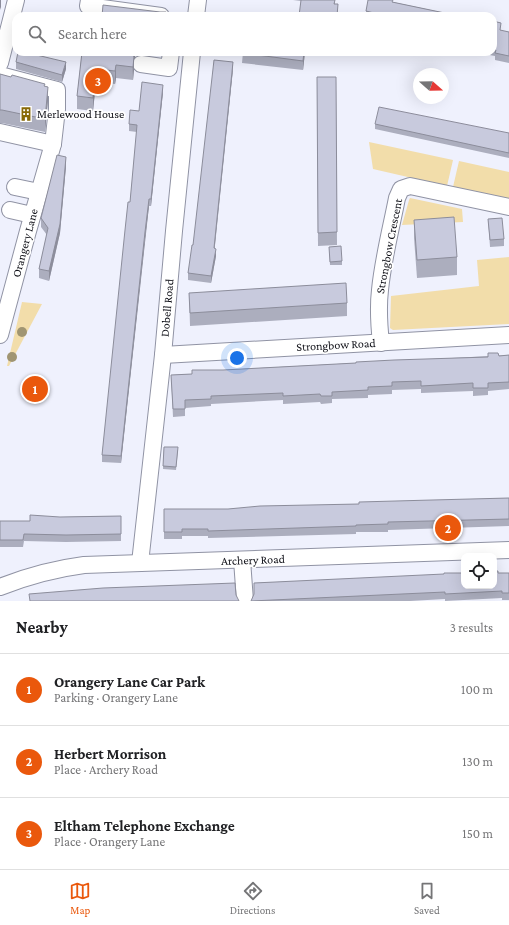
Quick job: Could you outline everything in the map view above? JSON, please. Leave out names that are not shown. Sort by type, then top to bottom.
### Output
[{"type":"street","points":[[89,0],[88,6],[132,12]]},
{"type":"street","points":[[196,12],[198,0]]},
{"type":"street","points":[[0,63],[12,1]]},
{"type":"street","points":[[169,68],[170,56]]},
{"type":"street","name":"Dobell Road","points":[[140,564],[163,355],[192,56]]},
{"type":"street","points":[[141,64],[191,71]]},
{"type":"street","name":"Orangery Lane","points":[[0,76],[57,90],[57,109],[52,147],[38,192],[0,335]]},
{"type":"street","points":[[0,132],[52,147]]},
{"type":"street","name":"Strongbow Crescent","points":[[381,343],[379,318],[380,291],[384,261],[395,206],[401,189],[410,186],[509,208]]},
{"type":"street","points":[[15,187],[38,192]]},
{"type":"street","points":[[10,210],[32,215]]},
{"type":"street","name":"Strongbow Road","points":[[163,355],[509,335]]},
{"type":"street","name":"Archery Road","points":[[0,587],[25,577],[59,568],[84,565],[509,550]]},
{"type":"street","points":[[242,560],[245,601]]},
{"type":"shaded area","points":[[369,142],[453,160],[447,186],[373,169]]},
{"type":"shaded area","points":[[459,161],[509,172],[509,199],[453,187]]},
{"type":"shaded area","points":[[410,198],[462,209],[463,222],[402,225]]},
{"type":"shaded area","points":[[509,257],[509,324],[393,330],[390,328],[391,296],[479,286],[477,260]]},
{"type":"shaded area","points":[[22,302],[42,304],[9,366],[7,366]]},
{"type":"building","points":[[301,0],[335,0],[334,4],[338,4],[337,12],[300,12]]},
{"type":"building","points":[[368,0],[393,0],[392,2],[440,12],[370,12],[366,11]]},
{"type":"building","points":[[103,5],[160,12],[102,12]]},
{"type":"building","points":[[497,22],[501,23],[500,30],[509,32],[509,56],[497,53]]},
{"type":"building","points":[[17,56],[41,56],[66,62],[62,75],[16,62]]},
{"type":"building","points":[[82,56],[134,56],[133,67],[116,65],[115,71],[96,69],[93,98],[77,96]]},
{"type":"building","points":[[265,56],[304,56],[303,61]]},
{"type":"building","points":[[214,60],[233,62],[214,248],[216,249],[211,276],[188,273],[193,245]]},
{"type":"building","points":[[0,74],[11,77],[12,75],[45,84],[44,86],[48,87],[45,119],[0,110]]},
{"type":"building","points":[[317,77],[336,77],[337,232],[318,233]]},
{"type":"building","points":[[142,82],[163,85],[151,199],[149,199],[145,232],[121,456],[102,455],[137,125],[129,124],[130,110],[139,111]]},
{"type":"building","points":[[379,107],[509,133],[509,153],[375,124]]},
{"type":"building","points":[[57,155],[66,157],[60,224],[49,271],[39,269],[48,228],[41,218]]},
{"type":"building","points":[[454,217],[457,257],[417,260],[414,220]]},
{"type":"building","points":[[502,218],[504,239],[490,240],[488,219]]},
{"type":"building","points":[[341,246],[342,261],[330,262],[329,247]]},
{"type":"building","points":[[346,283],[347,303],[190,313],[189,293]]},
{"type":"building","points":[[488,353],[498,353],[499,356],[509,355],[509,382],[488,383],[488,388],[473,388],[473,383],[421,386],[421,381],[392,382],[392,386],[368,387],[368,390],[332,392],[332,396],[321,396],[320,394],[283,396],[283,393],[211,396],[211,399],[185,400],[185,409],[173,409],[171,375],[192,374],[192,370],[223,370],[394,360],[488,357]]},
{"type":"building","points":[[164,447],[178,447],[176,467],[163,466]]},
{"type":"building","points":[[509,498],[509,519],[388,522],[388,524],[356,526],[208,531],[208,529],[182,529],[182,532],[164,532],[164,509],[228,509],[260,506],[359,504],[359,502]]},
{"type":"building","points":[[30,515],[60,517],[121,516],[121,534],[24,534],[23,540],[0,540],[0,521],[30,521]]},
{"type":"building","points":[[497,571],[498,573],[509,573],[509,593],[502,593],[502,591],[445,594],[445,592],[251,601],[254,594],[254,583],[461,573],[461,589],[497,589]]},
{"type":"building","points":[[235,583],[236,595],[239,601],[30,601],[29,594],[103,588]]},
{"type":"place","name":"Eltham Telephone Exchange","points":[[98,81]]},
{"type":"place","name":"Merlewood House","points":[[26,114]]},
{"type":"place","name":"Orangery Lane Car Park","points":[[35,389]]},
{"type":"place","name":"Herbert Morrison","points":[[448,528]]}]
